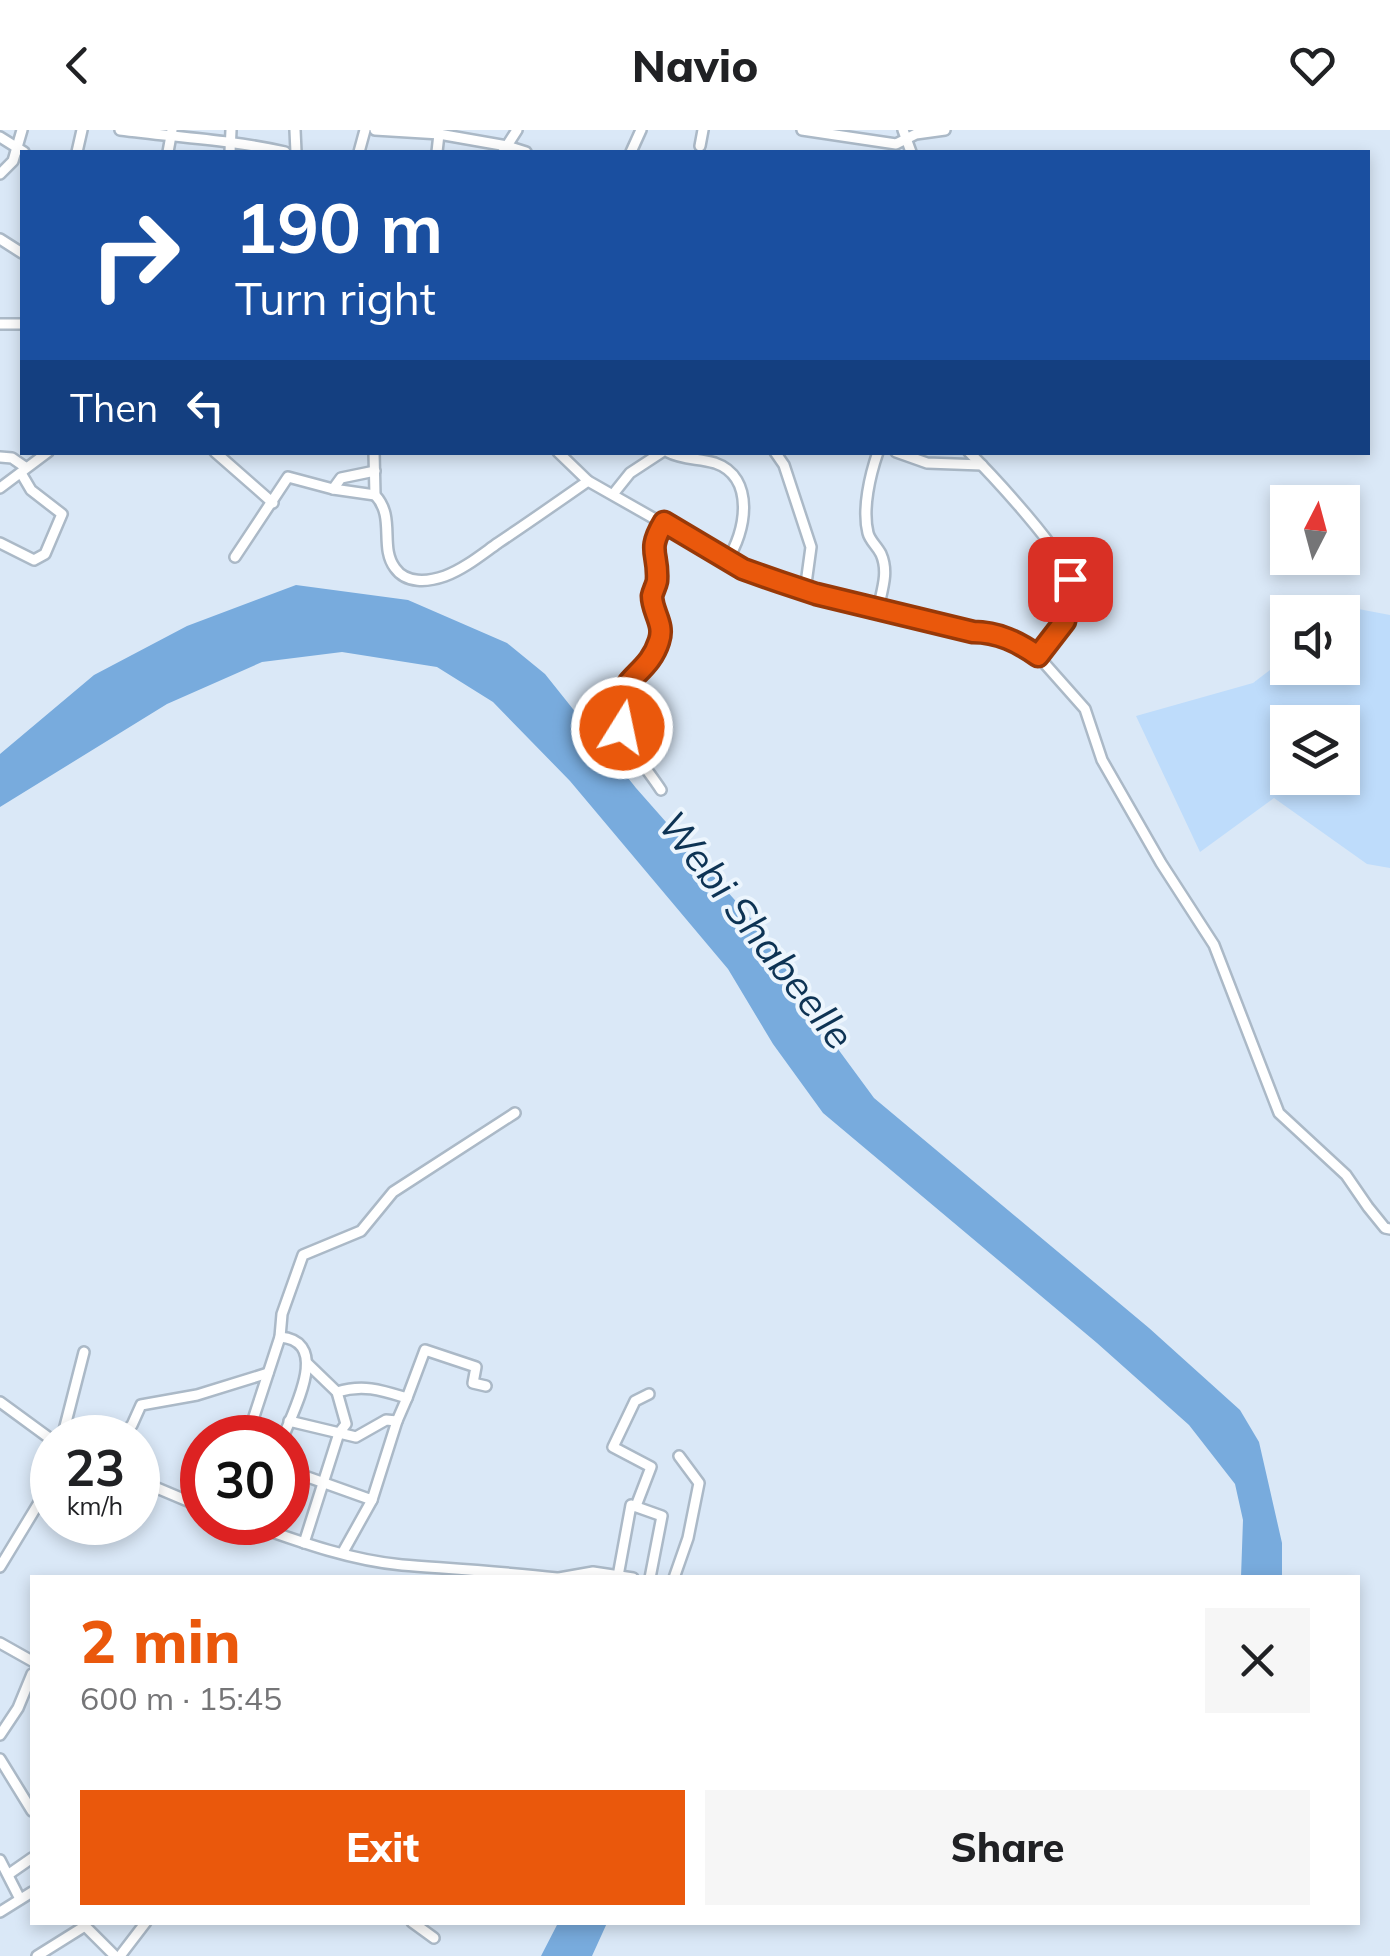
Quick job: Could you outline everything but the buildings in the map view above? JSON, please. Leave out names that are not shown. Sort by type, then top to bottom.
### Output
[{"type":"street","points":[[20,151],[17,139],[22,130]]},
{"type":"street","points":[[120,130],[172,134],[230,148],[253,145],[276,150]]},
{"type":"street","points":[[230,148],[231,130]]},
{"type":"street","points":[[376,130],[440,133],[505,149],[517,130]]},
{"type":"street","points":[[700,146],[703,130]]},
{"type":"street","points":[[802,130],[896,144],[905,133],[945,130]]},
{"type":"street","points":[[0,137],[20,151]]},
{"type":"street","points":[[0,174],[20,151]]},
{"type":"street","points":[[0,488],[44,455]]},
{"type":"street","points":[[218,455],[273,503]]},
{"type":"street","points":[[374,455],[375,495],[388,516],[390,560],[396,572],[409,580],[445,576],[468,564],[588,481]]},
{"type":"street","points":[[561,455],[588,481],[726,560],[805,591],[973,632],[990,632],[1038,656],[1084,709],[1102,760],[1214,945],[1278,1112],[1346,1174],[1368,1208],[1390,1229]]},
{"type":"street","points":[[614,494],[630,473],[660,455]]},
{"type":"street","points":[[672,455],[715,463],[739,480],[743,496],[741,528],[735,548],[726,560]]},
{"type":"street","points":[[778,455],[811,547],[805,591]]},
{"type":"street","points":[[877,455],[866,515],[869,537],[880,551],[886,571],[878,609]]},
{"type":"street","points":[[904,455],[927,463],[982,465]]},
{"type":"street","points":[[972,455],[1055,551],[1070,579],[1065,621],[1038,656]]},
{"type":"street","points":[[0,457],[12,458],[23,470],[31,490],[62,514],[45,554],[34,560],[0,543]]},
{"type":"street","points":[[333,489],[341,478],[374,471]]},
{"type":"street","points":[[236,557],[288,476],[333,489],[375,495]]},
{"type":"street","points":[[661,790],[622,728],[617,709],[619,696],[651,656],[660,638],[661,625],[652,597],[657,578],[652,546],[664,522]]},
{"type":"street","points":[[254,1415],[303,1255],[361,1231],[392,1192],[515,1113]]},
{"type":"street","points":[[280,1337],[292,1338],[303,1348],[308,1364],[337,1392],[346,1424],[310,1525]]},
{"type":"street","points":[[343,1552],[372,1500],[425,1350],[476,1368],[473,1382],[486,1386]]},
{"type":"street","points":[[68,1415],[84,1352]]},
{"type":"street","points":[[291,1415],[308,1364]]},
{"type":"street","points":[[136,1415],[141,1405],[197,1395],[268,1373]]},
{"type":"street","points":[[337,1392],[371,1386],[406,1398]]},
{"type":"street","points":[[636,1506],[651,1468],[613,1447],[635,1401],[648,1394]]},
{"type":"street","points":[[0,1402],[30,1424]]},
{"type":"street","points":[[310,1426],[356,1436],[386,1420],[397,1421]]},
{"type":"street","points":[[675,1575],[688,1538],[699,1482],[679,1456]]},
{"type":"street","points":[[310,1478],[372,1500]]},
{"type":"street","points":[[618,1575],[631,1504],[662,1516],[651,1575]]},
{"type":"street","points":[[0,1567],[30,1517]]},
{"type":"street","points":[[309,1545],[401,1565],[522,1575]]},
{"type":"street","points":[[576,1575],[612,1575]]},
{"type":"street","points":[[0,1643],[30,1660]]},
{"type":"street","points":[[0,1735],[18,1708],[30,1679]]},
{"type":"street","points":[[0,1759],[30,1808]]},
{"type":"street","points":[[9,1874],[30,1859]]},
{"type":"street","points":[[0,1860],[20,1899]]},
{"type":"street","points":[[0,1912],[30,1893]]},
{"type":"street","points":[[37,1956],[82,1925]]},
{"type":"street","points":[[84,1925],[117,1956],[143,1925]]},
{"type":"street","points":[[416,1925],[434,1938]]},
{"type":"shaded area","points":[[1360,609],[1390,615],[1390,868],[1367,864],[1274,798],[1200,852],[1136,716],[1253,683],[1270,670],[1270,685],[1360,685]]},
{"type":"water","name":"Webi Shabeelle","points":[[296,585],[408,600],[507,643],[545,674],[636,788],[763,932],[824,1030],[874,1098],[1149,1328],[1240,1410],[1259,1442],[1282,1543],[1282,1575],[1241,1575],[1243,1520],[1235,1484],[1189,1425],[823,1113],[773,1044],[728,969],[570,781],[493,702],[437,667],[342,652],[262,662],[167,704],[0,807],[0,754],[94,675],[187,626]]},
{"type":"water","points":[[556,1925],[606,1925],[592,1956],[541,1956]]},
{"type":"route","points":[[622,728],[617,709],[619,696],[651,656],[660,638],[661,625],[652,597],[657,578],[652,546],[664,522],[743,569],[816,594],[973,632],[990,632],[1038,656],[1065,621],[1070,579]]}]
